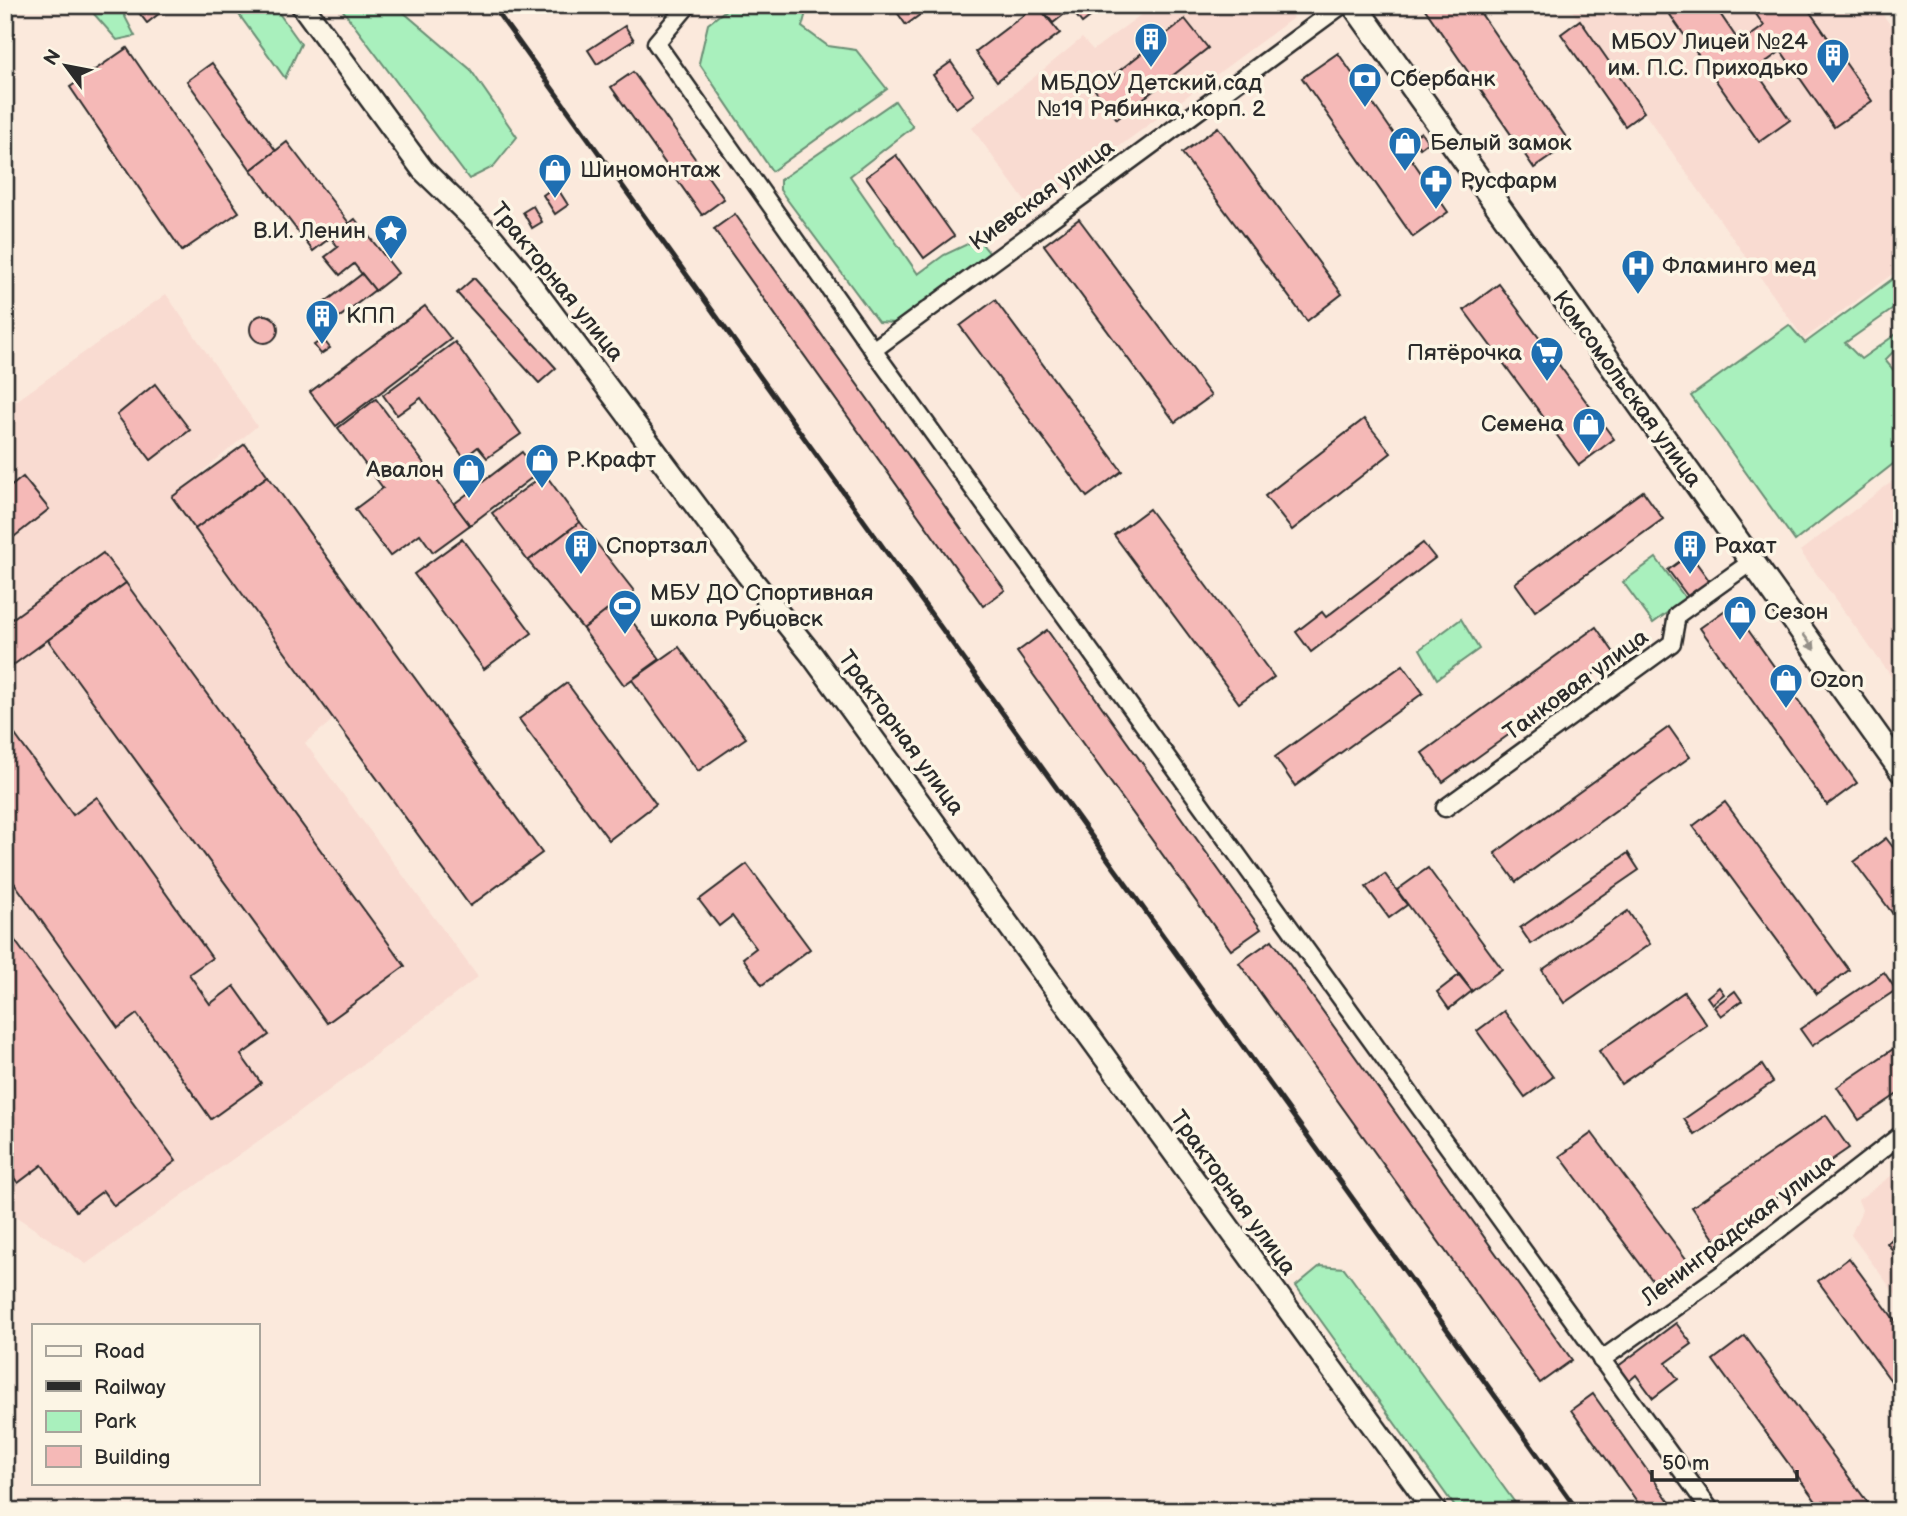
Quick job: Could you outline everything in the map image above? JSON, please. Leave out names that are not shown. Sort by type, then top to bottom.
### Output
[{"type":"main road","name":"Комсомольская улица","points":[[1354,5],[1902,771]]},
{"type":"street","name":"Тракторная улица","points":[[302,5],[424,170],[489,234],[524,276],[747,574],[812,655],[1435,1511]]},
{"type":"street","points":[[688,5],[656,43],[873,350],[1711,1511]]},
{"type":"street","name":"Киевская улица","points":[[873,350],[1342,5]]},
{"type":"street","name":"Танковая улица","points":[[1445,808],[1672,643],[1677,615],[1751,562]]},
{"type":"street","name":"Ленинградская улица","points":[[1601,1360],[1723,1273],[1902,1134]]},
{"type":"shaded area","points":[[1154,5],[1284,5],[1293,18],[1032,211],[972,128],[1082,38],[1093,50]]},
{"type":"shaded area","points":[[1568,5],[1876,5],[1902,41],[1902,267],[1804,339]]},
{"type":"shaded area","points":[[166,294],[257,426],[172,497],[334,719],[305,743],[478,977],[324,1094],[86,1264],[5,1209],[5,409]]},
{"type":"shaded area","points":[[1902,474],[1902,691],[1800,551]]},
{"type":"shaded area","points":[[1902,1168],[1902,1303],[1851,1235],[1862,1210],[1858,1200]]},
{"type":"green space","points":[[86,5],[119,5],[135,36],[117,40]]},
{"type":"green space","points":[[232,5],[273,5],[301,44],[285,78]]},
{"type":"green space","points":[[339,5],[395,5],[470,69],[517,137],[493,167],[469,179]]},
{"type":"green space","points":[[732,5],[808,5],[802,27],[828,46],[856,50],[887,89],[772,171],[699,63],[708,24]]},
{"type":"green space","points":[[895,101],[913,127],[850,176],[918,274],[944,255],[978,239],[990,254],[896,323],[878,322],[780,190],[780,180]]},
{"type":"green space","points":[[1902,272],[1902,309],[1896,307],[1845,343],[1861,359],[1902,330],[1902,343],[1885,360],[1902,380],[1902,457],[1795,541],[1691,396],[1789,325],[1805,343]]},
{"type":"green space","points":[[1656,558],[1686,599],[1653,623],[1623,582]]},
{"type":"green space","points":[[1461,619],[1479,649],[1437,679],[1420,649]]},
{"type":"green space","points":[[1320,1266],[1344,1268],[1521,1511],[1458,1511],[1296,1286]]},
{"type":"building","points":[[133,5],[170,5],[147,23]]},
{"type":"building","points":[[892,5],[915,5],[921,14],[906,25]]},
{"type":"building","points":[[1037,5],[1060,33],[997,81],[975,52]]},
{"type":"building","points":[[1039,5],[1094,5],[1098,11],[1082,23],[1071,9],[1053,23]]},
{"type":"building","points":[[1307,5],[1323,5],[1325,7],[1314,15]]},
{"type":"building","points":[[1429,5],[1475,5],[1570,143],[1534,168],[1425,9]]},
{"type":"building","name":"МБОУ Лицей №24 им. П.С. Приходько","points":[[1672,5],[1714,5],[1740,43],[1764,26],[1750,5],[1805,5],[1872,101],[1834,127],[1781,51],[1755,70],[1790,120],[1759,142],[1666,9]]},
{"type":"building","name":"МБДОУ Детский сад №19 Рябинка, корп. 2","points":[[1185,19],[1208,48],[1117,119],[1095,90]]},
{"type":"building","points":[[1580,20],[1644,112],[1625,126],[1561,34]]},
{"type":"building","points":[[625,26],[634,40],[597,64],[588,50]]},
{"type":"building","points":[[127,48],[239,212],[182,251],[70,87]]},
{"type":"building","points":[[1338,53],[1448,212],[1413,237],[1302,78]]},
{"type":"building","points":[[951,62],[974,95],[956,108],[933,75]]},
{"type":"building","points":[[212,63],[276,151],[251,170],[187,81]]},
{"type":"building","points":[[633,72],[724,199],[702,215],[611,87]]},
{"type":"building","points":[[1218,127],[1342,294],[1307,321],[1182,153]]},
{"type":"building","points":[[1421,132],[1428,142],[1420,148],[1412,138]]},
{"type":"building","points":[[287,142],[349,223],[313,251],[251,170]]},
{"type":"building","points":[[896,155],[954,236],[924,258],[866,177]]},
{"type":"building","name":"Шиномонтаж","points":[[556,186],[568,205],[555,214],[543,195]]},
{"type":"building","points":[[533,206],[542,222],[532,228],[523,212]]},
{"type":"building","points":[[735,214],[1005,590],[983,606],[714,229]]},
{"type":"building","points":[[355,219],[398,273],[375,291],[354,264],[340,275],[325,257],[338,247],[331,238]]},
{"type":"building","points":[[1079,219],[1211,396],[1175,422],[1044,245]]},
{"type":"building","points":[[362,274],[375,290],[337,319],[324,303]]},
{"type":"building","points":[[474,278],[556,368],[539,383],[457,293]]},
{"type":"building","points":[[1499,284],[1614,439],[1579,465],[1464,310]]},
{"type":"building","points":[[995,300],[1122,471],[1087,497],[960,326]]},
{"type":"building","points":[[425,306],[451,339],[336,426],[310,392]]},
{"type":"building","points":[[264,315],[274,319],[278,329],[274,339],[264,343],[254,339],[250,329],[254,319]]},
{"type":"building","name":"КПП","points":[[323,339],[330,348],[321,354],[314,345]]},
{"type":"building","points":[[455,342],[521,434],[487,458],[478,447],[464,458],[421,398],[397,415],[383,395]]},
{"type":"building","points":[[155,384],[190,430],[151,460],[117,415]]},
{"type":"building","points":[[376,399],[470,525],[433,552],[420,534],[390,556],[355,509],[383,488],[338,428]]},
{"type":"building","points":[[1364,419],[1391,453],[1292,530],[1265,496]]},
{"type":"building","points":[[245,444],[268,476],[195,529],[172,497]]},
{"type":"building","points":[[522,452],[538,473],[470,525],[454,504]]},
{"type":"building","points":[[545,474],[580,522],[528,561],[492,513]]},
{"type":"building","points":[[268,476],[542,853],[470,906],[195,529]]},
{"type":"building","points":[[23,477],[49,509],[5,544],[5,491]]},
{"type":"building","points":[[1643,491],[1663,519],[1535,611],[1515,583]]},
{"type":"building","points":[[1149,509],[1274,677],[1239,703],[1114,535]]},
{"type":"building","name":"Спортзал","points":[[580,522],[634,591],[583,629],[528,561]]},
{"type":"building","points":[[462,539],[532,633],[484,669],[414,574]]},
{"type":"building","points":[[1423,543],[1435,558],[1311,652],[1296,632],[1322,612],[1326,617]]},
{"type":"building","points":[[103,553],[126,583],[5,671],[5,624]]},
{"type":"building","name":"Рахат","points":[[1690,554],[1711,583],[1689,598],[1668,570]]},
{"type":"building","points":[[126,583],[405,966],[327,1023],[48,640]]},
{"type":"building","points":[[618,602],[660,659],[624,685],[583,629]]},
{"type":"building","points":[[1731,606],[1857,783],[1827,805],[1700,628]]},
{"type":"building","points":[[1596,627],[1617,657],[1443,782],[1422,753]]},
{"type":"building","points":[[1047,630],[1261,929],[1231,950],[1017,652]]},
{"type":"building","points":[[679,647],[746,738],[698,771],[632,680]]},
{"type":"building","points":[[1403,665],[1423,693],[1295,786],[1275,757]]},
{"type":"building","points":[[567,683],[656,804],[609,840],[519,719]]},
{"type":"building","points":[[5,721],[73,815],[97,797],[212,958],[189,974],[210,1004],[234,986],[269,1035],[241,1055],[261,1083],[211,1119],[137,1014],[118,1028],[5,870]]},
{"type":"building","points":[[1669,727],[1690,757],[1516,882],[1495,853]]},
{"type":"building","points":[[1725,802],[1849,970],[1817,994],[1693,826]]},
{"type":"building","points":[[1886,838],[1902,859],[1902,926],[1854,862]]},
{"type":"building","points":[[1628,853],[1639,870],[1531,944],[1520,928]]},
{"type":"building","points":[[747,864],[810,949],[762,985],[743,958],[756,948],[732,916],[719,926],[699,900]]},
{"type":"building","points":[[1428,868],[1502,969],[1472,991],[1397,890]]},
{"type":"building","points":[[1385,874],[1407,905],[1389,918],[1366,887]]},
{"type":"building","points":[[1628,911],[1650,944],[1564,1003],[1542,970]]},
{"type":"building","points":[[5,927],[176,1161],[114,1206],[103,1191],[76,1211],[42,1165],[18,1183],[5,1166]]},
{"type":"building","points":[[1272,940],[1572,1360],[1540,1383],[1239,963]]},
{"type":"building","points":[[1884,972],[1896,990],[1812,1046],[1800,1029]]},
{"type":"building","points":[[1459,975],[1472,991],[1449,1009],[1437,992]]},
{"type":"building","points":[[1719,987],[1724,994],[1712,1004],[1707,997]]},
{"type":"building","points":[[1735,991],[1742,1001],[1721,1016],[1714,1007]]},
{"type":"building","points":[[1684,992],[1707,1025],[1621,1084],[1599,1051]]},
{"type":"building","points":[[1504,1011],[1553,1077],[1525,1097],[1477,1031]]},
{"type":"building","points":[[1902,1043],[1902,1091],[1859,1120],[1837,1087]]},
{"type":"building","points":[[1762,1065],[1773,1082],[1695,1135],[1684,1119]]},
{"type":"building","points":[[1826,1115],[1849,1148],[1715,1240],[1692,1207]]},
{"type":"building","points":[[1592,1133],[1690,1264],[1658,1288],[1560,1156]]},
{"type":"building","points":[[1902,1232],[1902,1263],[1887,1243]]},
{"type":"building","points":[[1849,1258],[1902,1330],[1902,1396],[1818,1281]]},
{"type":"building","points":[[1676,1323],[1692,1344],[1666,1363],[1678,1379],[1653,1398],[1636,1375],[1628,1382],[1617,1367]]},
{"type":"building","points":[[1745,1336],[1868,1503],[1857,1511],[1823,1511],[1713,1360]]},
{"type":"building","points":[[1593,1394],[1676,1511],[1644,1511],[1571,1410]]},
{"type":"railway","points":[[492,5],[1578,1511]]},
{"type":"place","name":"МБДОУ Детский сад №19 Рябинка, корп. 2","points":[[1151,69]]},
{"type":"place","name":"МБОУ Лицей №24 им. П.С. Приходько","points":[[1833,85]]},
{"type":"place","name":"Сбербанк","points":[[1365,109]]},
{"type":"place","name":"Белый замок","points":[[1405,173]]},
{"type":"place","name":"Шиномонтаж","points":[[555,200]]},
{"type":"place","name":"Русфарм","points":[[1436,211]]},
{"type":"place","name":"В.И. Ленин","points":[[391,261]]},
{"type":"place","name":"Фламинго мед","points":[[1638,296]]},
{"type":"place","name":"КПП","points":[[322,346]]},
{"type":"place","name":"Пятёрочка","points":[[1547,383]]},
{"type":"place","name":"Семена","points":[[1589,454]]},
{"type":"place","name":"Р.Крафт","points":[[542,490]]},
{"type":"place","name":"Авалон","points":[[469,500]]},
{"type":"place","name":"Спортзал","points":[[581,576]]},
{"type":"place","name":"Рахат","points":[[1690,576]]},
{"type":"place","name":"МБУ ДО Спортивная школа Рубцовск","points":[[625,636]]},
{"type":"place","name":"Сезон","points":[[1740,642]]},
{"type":"place","name":"Ozon","points":[[1786,710]]}]
